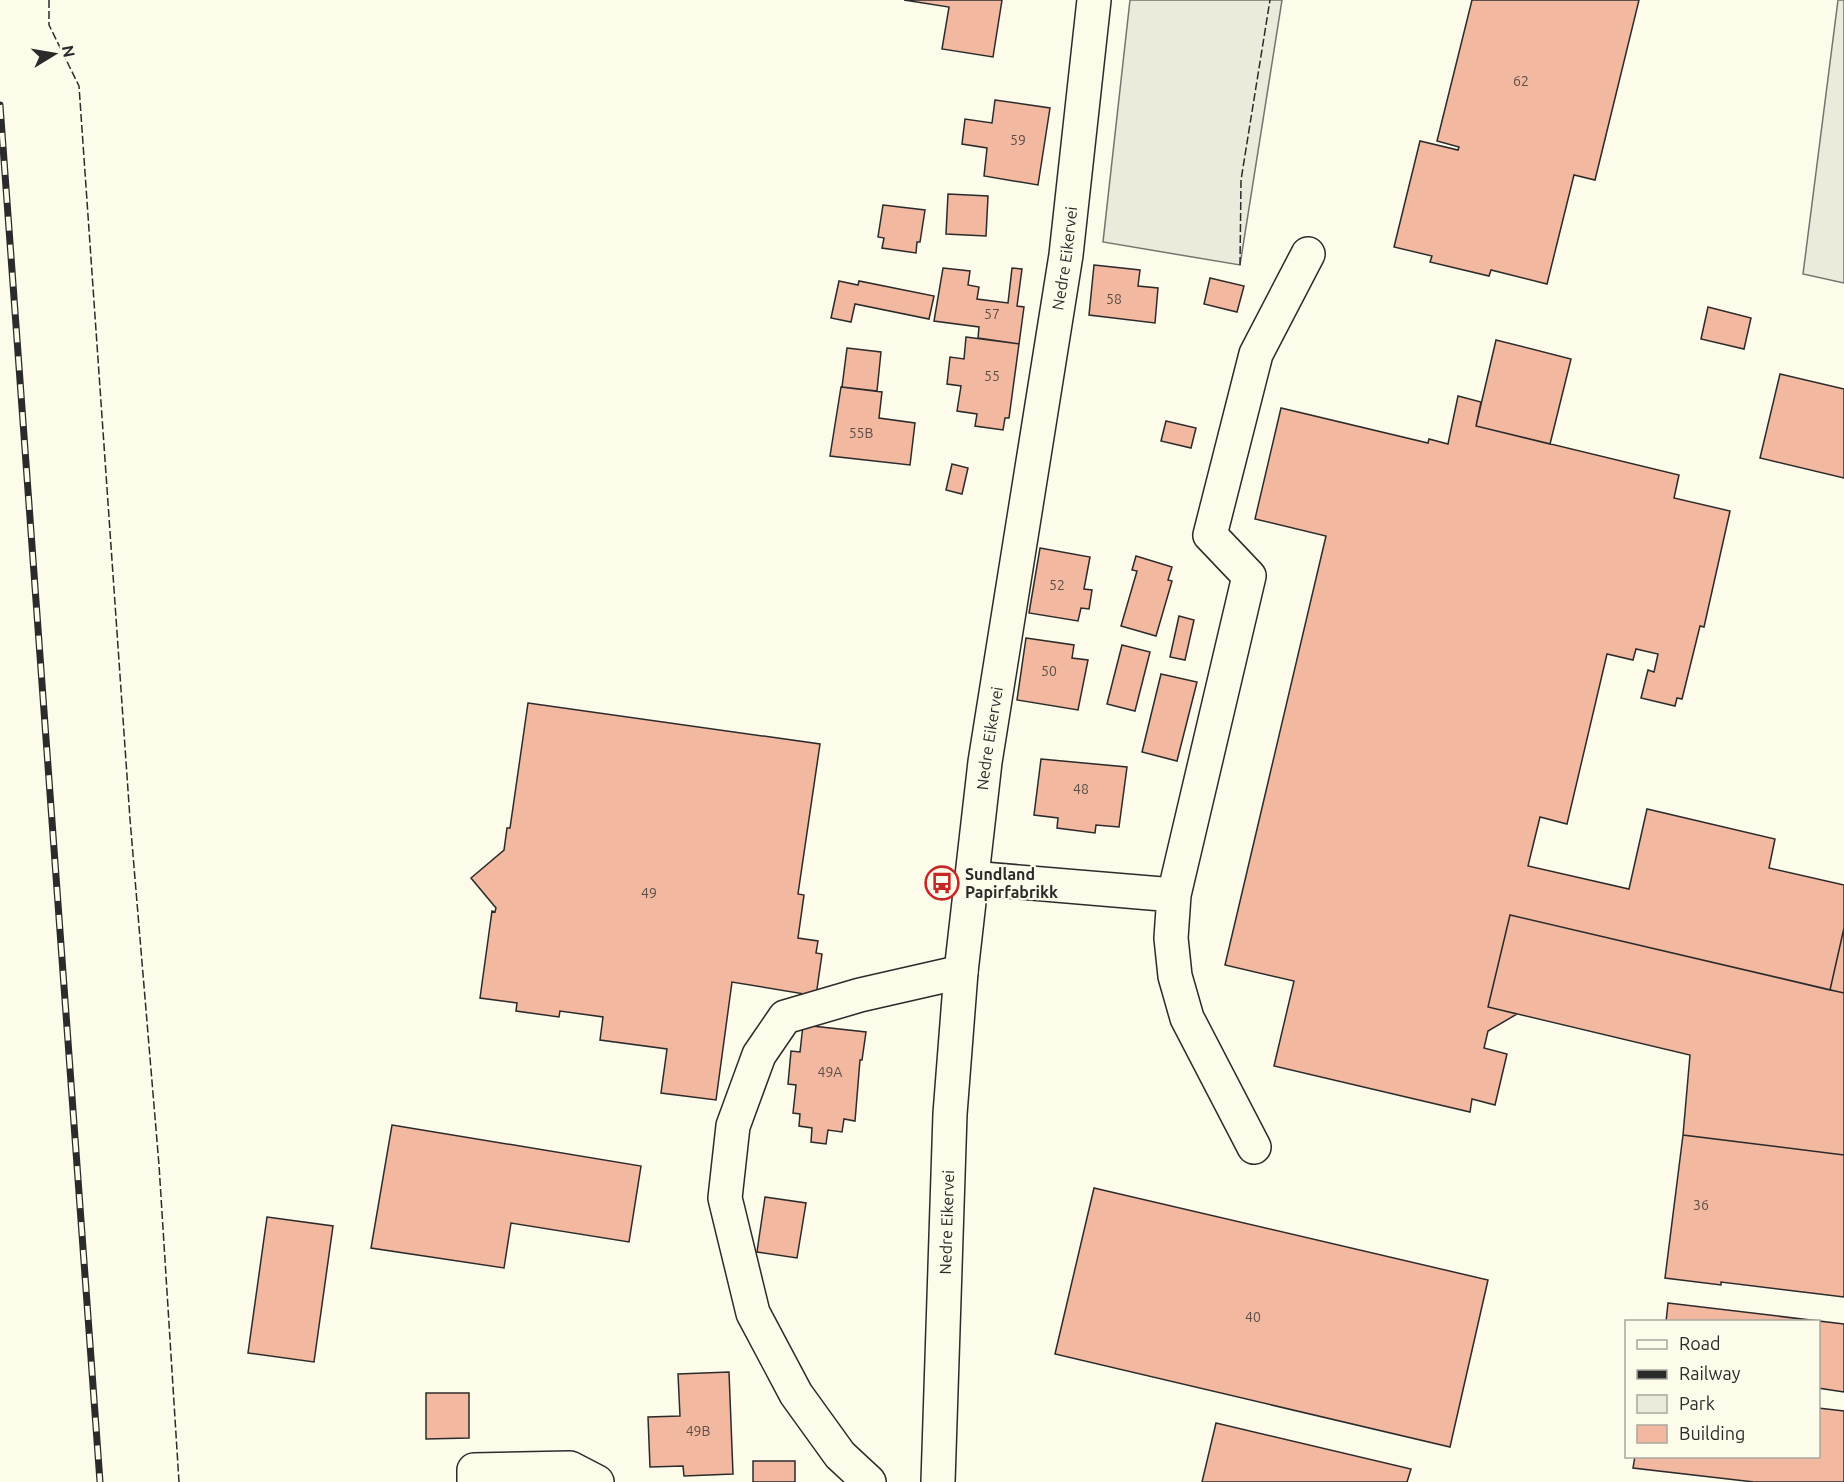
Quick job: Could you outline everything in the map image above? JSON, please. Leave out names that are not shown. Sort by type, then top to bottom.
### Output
[{"type":"main road","name":"Nedre Eikervei","points":[[938,1482],[950,1114],[961,972],[985,762],[1066,255],[1094,0]]},
{"type":"main road","points":[[1254,1148],[1188,1018],[1175,976],[1171,938],[1174,895],[1249,576],[1210,535],[1256,354],[1308,254]]},
{"type":"main road","points":[[971,878],[1174,895]]},
{"type":"main road","points":[[869,1482],[840,1455],[796,1394],[753,1313],[725,1197],[733,1126],[759,1055],[785,1017],[860,995],[961,972]]},
{"type":"main road","points":[[474,1482],[474,1470],[570,1468],[597,1482]]},
{"type":"green space","points":[[1130,0],[1282,0],[1240,265],[1103,242]]},
{"type":"green space","points":[[1838,0],[1844,0],[1844,283],[1803,274]]},
{"type":"building","points":[[904,0],[1002,0],[993,57],[942,49],[949,7]]},
{"type":"building","points":[[1472,0],[1639,0],[1595,180],[1574,175],[1547,284],[1491,270],[1489,276],[1430,262],[1432,256],[1394,247],[1420,141],[1458,150],[1459,147],[1437,141]]},
{"type":"building","points":[[995,100],[1050,108],[1038,185],[984,176],[987,148],[962,144],[965,119],[992,123]]},
{"type":"building","points":[[948,194],[988,196],[986,236],[946,234]]},
{"type":"building","points":[[883,205],[925,210],[916,253],[882,248],[884,238],[878,237]]},
{"type":"building","points":[[1094,265],[1140,270],[1138,286],[1158,288],[1155,323],[1089,315]]},
{"type":"building","points":[[943,268],[970,271],[968,285],[979,287],[977,299],[1008,303],[1012,268],[1022,269],[1017,306],[1024,307],[1019,344],[978,338],[979,327],[934,321]]},
{"type":"building","points":[[1210,278],[1244,286],[1237,312],[1204,304]]},
{"type":"building","points":[[839,281],[858,285],[859,281],[934,296],[929,319],[855,304],[851,322],[831,318]]},
{"type":"building","points":[[1708,307],[1751,318],[1744,349],[1701,339]]},
{"type":"building","points":[[966,337],[1019,344],[1009,418],[1005,418],[1003,430],[975,426],[977,414],[957,411],[961,386],[947,384],[950,357],[964,359]]},
{"type":"building","points":[[1496,340],[1571,359],[1550,444],[1476,426]]},
{"type":"building","points":[[847,348],[881,352],[877,391],[842,387]]},
{"type":"building","points":[[1780,374],[1844,389],[1844,478],[1760,458]]},
{"type":"building","points":[[841,387],[882,392],[879,418],[915,423],[910,465],[830,456]]},
{"type":"building","points":[[1458,396],[1481,402],[1476,426],[1679,475],[1674,498],[1730,511],[1704,627],[1700,626],[1682,699],[1677,698],[1675,706],[1641,698],[1648,670],[1654,672],[1658,654],[1636,649],[1633,660],[1607,654],[1567,824],[1540,817],[1528,866],[1629,889],[1647,809],[1775,839],[1769,868],[1844,885],[1844,928],[1830,990],[1510,915],[1488,1007],[1517,1014],[1488,1031],[1484,1048],[1507,1054],[1495,1105],[1472,1099],[1470,1112],[1274,1066],[1294,981],[1225,965],[1326,536],[1255,519],[1281,408],[1428,443],[1429,439],[1448,444]]},
{"type":"building","points":[[1166,421],[1196,428],[1191,448],[1161,441]]},
{"type":"building","points":[[952,464],[968,468],[962,494],[946,490]]},
{"type":"building","points":[[1040,548],[1090,557],[1084,589],[1092,590],[1089,609],[1081,608],[1078,621],[1029,613]]},
{"type":"building","points":[[1136,556],[1172,567],[1168,580],[1172,581],[1156,636],[1121,626],[1137,571],[1132,570]]},
{"type":"building","points":[[1179,616],[1194,620],[1185,660],[1170,657]]},
{"type":"building","points":[[1026,638],[1074,645],[1072,658],[1088,660],[1078,710],[1017,700]]},
{"type":"building","points":[[1122,645],[1150,652],[1135,711],[1107,704]]},
{"type":"building","points":[[1161,674],[1197,682],[1177,761],[1142,752]]},
{"type":"building","points":[[528,703],[820,744],[798,894],[804,895],[798,938],[818,941],[816,953],[822,954],[816,996],[732,982],[716,1100],[661,1093],[667,1049],[600,1040],[603,1017],[560,1011],[559,1017],[516,1011],[517,1003],[480,998],[492,911],[495,912],[496,908],[471,878],[504,850],[507,828],[510,828]]},
{"type":"building","points":[[1041,759],[1127,767],[1119,827],[1096,825],[1095,833],[1057,828],[1058,818],[1034,815]]},
{"type":"building","points":[[1510,915],[1844,993],[1844,1155],[1683,1135],[1690,1055],[1488,1007]]},
{"type":"building","points":[[1844,928],[1844,993],[1830,990]]},
{"type":"building","points":[[803,1025],[866,1032],[862,1060],[860,1060],[855,1121],[844,1119],[842,1132],[828,1130],[826,1144],[811,1142],[812,1128],[799,1126],[800,1114],[793,1113],[796,1085],[788,1084],[791,1051],[800,1052]]},
{"type":"building","points":[[392,1125],[641,1166],[629,1242],[511,1223],[504,1268],[371,1248]]},
{"type":"building","points":[[1683,1135],[1844,1155],[1844,1297],[1721,1282],[1721,1285],[1665,1278]]},
{"type":"building","points":[[1094,1188],[1488,1280],[1450,1447],[1055,1354]]},
{"type":"building","points":[[765,1197],[806,1203],[797,1258],[757,1252]]},
{"type":"building","points":[[267,1217],[333,1226],[314,1362],[248,1353]]},
{"type":"building","points":[[1668,1303],[1810,1320],[1666,1320]]},
{"type":"building","points":[[1820,1321],[1844,1324],[1844,1392],[1820,1388]]},
{"type":"building","points":[[729,1372],[733,1474],[684,1476],[683,1466],[650,1467],[648,1417],[680,1416],[678,1374]]},
{"type":"building","points":[[426,1393],[469,1393],[469,1438],[426,1439]]},
{"type":"building","points":[[1820,1408],[1844,1411],[1844,1482],[1754,1482],[1633,1468],[1635,1458],[1820,1458]]},
{"type":"building","points":[[1216,1423],[1411,1469],[1407,1482],[1202,1482]]},
{"type":"building","points":[[753,1461],[795,1461],[795,1482],[753,1482]]},
{"type":"railway","points":[[0,105],[100,1482]]},
{"type":"fence","points":[[49,0],[49,25],[79,86],[130,819],[159,1165],[179,1482]]},
{"type":"fence","points":[[1240,265],[1241,180],[1270,0]]},
{"type":"place","name":"Sundland Papirfabrikk","points":[[942,883]]}]
